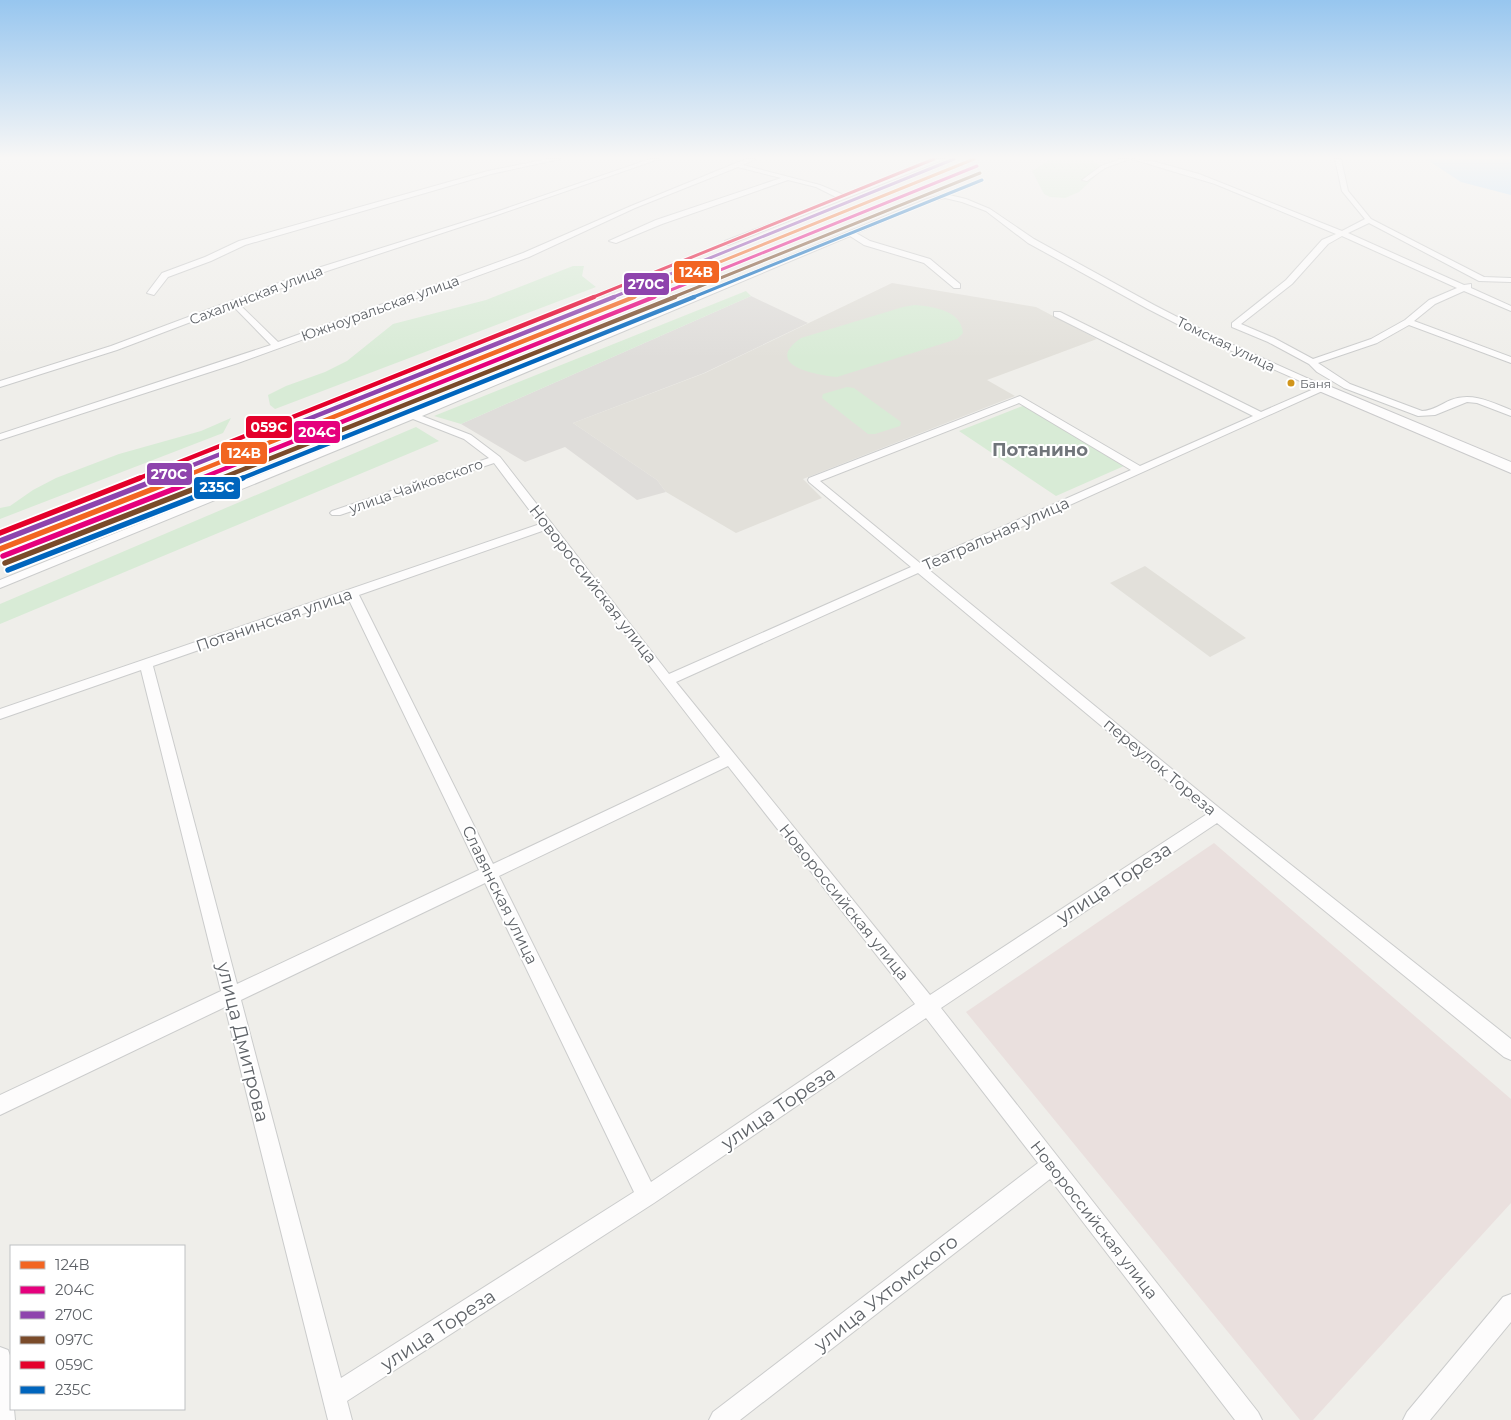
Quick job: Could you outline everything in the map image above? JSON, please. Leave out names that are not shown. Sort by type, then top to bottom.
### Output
[{"type":"street","points":[[151,293],[165,275],[242,244],[307,225]]},
{"type":"street","name":"Сахалинская улица","points":[[0,384],[114,348],[324,269],[460,225]]},
{"type":"street","name":"Южноуральская улица","points":[[0,437],[277,346],[526,255],[592,225]]},
{"type":"street","points":[[613,241],[652,225]]},
{"type":"street","points":[[728,243],[772,225]]},
{"type":"street","name":"Томская улица","points":[[0,584],[413,416],[869,225]]},
{"type":"street","name":"Томская улица","points":[[1009,225],[1061,259],[1219,342],[1511,468]]},
{"type":"street","points":[[1322,225],[1511,309]]},
{"type":"street","points":[[1357,225],[1325,242],[1288,282],[1235,325],[1271,340],[1312,362],[1320,370],[1347,386],[1421,414],[1428,415],[1462,399],[1474,400],[1511,412]]},
{"type":"street","points":[[1379,225],[1482,279],[1511,280]]},
{"type":"street","points":[[850,233],[867,242],[927,261],[957,286]]},
{"type":"street","points":[[1312,362],[1374,341],[1408,322],[1432,302],[1482,279]]},
{"type":"street","points":[[234,304],[277,346]]},
{"type":"street","points":[[1057,314],[1261,416]]},
{"type":"street","points":[[1408,322],[1511,360]]},
{"type":"street","name":"Театральная улица","points":[[667,680],[1324,388]]},
{"type":"street","name":"переулок Тореза","points":[[1139,470],[1020,399],[813,480],[1218,815],[1511,1051]]},
{"type":"street","name":"Новороссийская улица","points":[[413,416],[466,435],[484,446],[496,459],[667,680],[928,1006],[1250,1420]]},
{"type":"street","name":"улица Чайковского","points":[[336,513],[496,459]]},
{"type":"street","name":"Потанинская улица","points":[[0,714],[548,525]]},
{"type":"street","name":"Славянская улица","points":[[352,593],[648,1196]]},
{"type":"street","name":"улица Дмитрова","points":[[146,664],[340,1420]]},
{"type":"street","points":[[0,1105],[730,759]]},
{"type":"street","name":"улица Тореза","points":[[334,1396],[648,1196],[928,1006],[1218,815]]},
{"type":"street","name":"улица Ухтомского","points":[[721,1420],[1052,1166]]},
{"type":"street","points":[[1415,1420],[1511,1305]]},
{"type":"street","points":[[0,1358],[3,1420]]},
{"type":"shaded area","points":[[892,283],[1036,307],[1097,339],[987,380],[1015,396],[803,479],[822,498],[736,533],[666,492],[657,480],[573,423],[705,373]]},
{"type":"shaded area","points":[[751,296],[808,323],[704,373],[573,423],[657,480],[666,492],[637,500],[565,447],[525,462],[461,424]]},
{"type":"shaded area","points":[[1145,566],[1246,638],[1210,657],[1110,583]]},
{"type":"shaded area","points":[[1214,843],[1511,1099],[1511,1203],[1313,1420],[1300,1420],[966,1012]]},
{"type":"green space","points":[[573,266],[584,266],[582,276],[596,287],[275,409],[270,405],[268,395],[347,361],[393,324],[486,300]]},
{"type":"green space","points":[[746,291],[751,296],[461,424],[434,416]]},
{"type":"green space","points":[[915,305],[938,309],[952,315],[961,325],[963,333],[957,339],[837,377],[817,374],[796,367],[790,362],[787,355],[790,347],[801,338]]},
{"type":"green space","points":[[847,387],[854,388],[901,422],[900,426],[875,434],[868,434],[822,398],[823,394]]},
{"type":"green space","points":[[1025,405],[1124,466],[1056,496],[959,431]]},
{"type":"green space","points":[[231,418],[223,433],[0,519],[0,508],[10,506],[33,490],[56,478],[119,454],[201,431]]},
{"type":"green space","points":[[416,427],[439,441],[0,624],[0,604]]},
{"type":"railway","points":[[605,298],[789,225]]},
{"type":"railway","points":[[149,479],[608,297]]},
{"type":"railway","points":[[0,538],[152,478]]},
{"type":"transit line","name":"059С","points":[[0,533],[431,363],[771,225]]},
{"type":"transit line","name":"270С","points":[[0,541],[434,370],[791,225]]},
{"type":"transit line","name":"124В","points":[[0,549],[437,377],[811,225]]},
{"type":"transit line","name":"204С","points":[[3,556],[440,384],[831,225]]},
{"type":"transit line","name":"097С","points":[[5,563],[443,391],[851,225]]},
{"type":"transit line","name":"235С","points":[[8,570],[445,398],[870,225]]},
{"type":"place","name":"Баня","points":[[1291,383]]},
{"type":"district","name":"Потанино","points":[[1040,450]]}]
